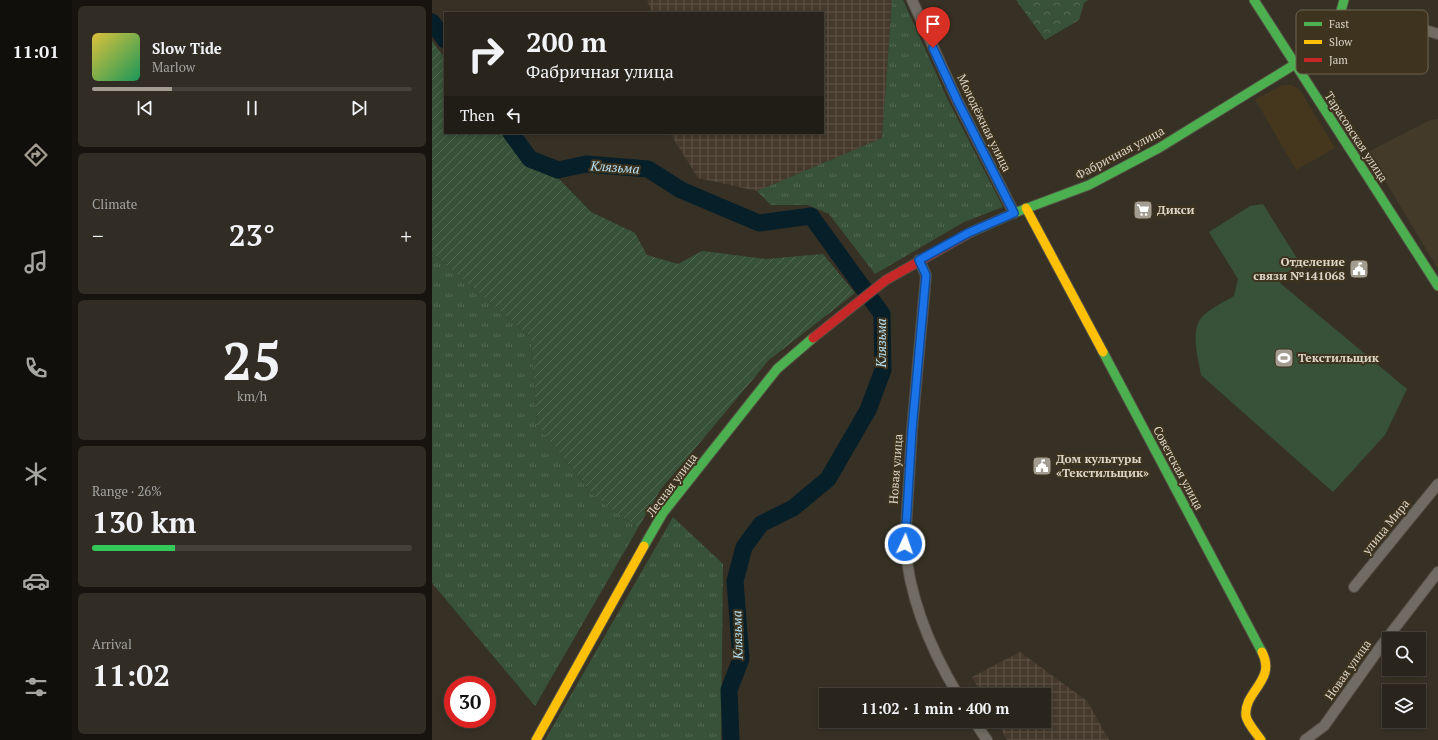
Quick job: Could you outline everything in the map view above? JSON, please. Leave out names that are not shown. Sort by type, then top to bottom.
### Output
[{"type":"street","name":"Молодёжная улица","points":[[912,0],[958,102],[1014,213]]},
{"type":"street","name":"Тарасовская улица","points":[[1254,0],[1295,65]]},
{"type":"street","name":"Фабричная улица","points":[[1342,10],[1344,0]]},
{"type":"street","points":[[1428,31],[1438,34]]},
{"type":"street","name":"Фабричная улица","points":[[886,280],[968,233],[1026,208],[1089,185],[1158,148],[1295,65]]},
{"type":"street","name":"Тарасовская улица","points":[[1301,74],[1438,286]]},
{"type":"street","name":"Советская улица","points":[[1026,208],[1266,659],[1265,676],[1247,706],[1246,717],[1261,740]]},
{"type":"street","name":"Новая улица","points":[[919,260],[926,275],[912,430],[905,544],[906,562],[917,604],[928,636],[941,667],[954,688]]},
{"type":"street","name":"Лесная улица","points":[[536,740],[663,513],[778,369],[841,314],[886,280]]},
{"type":"street","name":"улица Мира","points":[[1354,587],[1438,484]]},
{"type":"street","name":"Новая улица","points":[[1305,740],[1324,726],[1381,646],[1438,572]]},
{"type":"street","points":[[979,728],[987,740]]},
{"type":"shaded area","points":[[647,0],[892,0],[882,138],[757,191],[698,178],[671,134],[824,134],[824,12],[652,12]]},
{"type":"shaded area","points":[[1283,85],[1292,85],[1300,90],[1335,148],[1296,170],[1255,99]]},
{"type":"shaded area","points":[[1438,119],[1438,269],[1368,152],[1430,120]]},
{"type":"shaded area","points":[[1020,652],[1087,701],[1109,740],[1007,740],[1001,728],[1051,728],[1051,688],[978,688],[972,677]]},
{"type":"green space","points":[[892,0],[903,0],[948,100],[1003,207],[964,222],[875,274],[829,214],[808,205],[771,205],[757,191],[882,138]]},
{"type":"green space","points":[[1016,0],[1088,0],[1084,3],[1079,20],[1045,40]]},
{"type":"green space","points":[[432,41],[444,57],[444,134],[502,134],[525,165],[558,178],[591,212],[635,233],[647,255],[678,264],[702,251],[766,259],[823,254],[855,293],[769,360],[661,489],[638,528],[595,497],[537,425],[531,337],[432,253]]},
{"type":"green space","name":"Текстильщик","points":[[1263,204],[1298,260],[1280,283],[1407,389],[1385,435],[1333,492],[1201,375],[1196,343],[1199,321],[1204,315],[1215,307],[1234,296],[1238,279],[1209,232],[1250,206]]},
{"type":"green space","points":[[432,253],[531,337],[537,425],[595,497],[638,528],[535,706],[432,583]]},
{"type":"green space","points":[[673,517],[723,564],[721,740],[545,740]]},
{"type":"waterway","name":"Клязьма","points":[[432,22],[444,39]]},
{"type":"waterway","name":"Клязьма","points":[[512,134],[530,159],[558,170],[586,164],[648,169],[681,190],[759,223],[811,216],[882,314],[883,370],[868,410],[828,479],[793,508],[761,524],[744,547],[735,581],[741,659],[729,690],[731,740]]},
{"type":"traffic: fast","points":[[1254,0],[1296,65]]},
{"type":"traffic: fast","points":[[1341,10],[1344,0]]},
{"type":"traffic: fast","points":[[971,232],[1014,213],[1089,185],[1159,148],[1296,64]]},
{"type":"traffic: fast","points":[[1302,74],[1438,286]]},
{"type":"traffic: fast","points":[[644,546],[663,513],[777,369],[813,338]]},
{"type":"traffic: fast","points":[[1103,352],[1262,652]]},
{"type":"traffic: slow","points":[[1026,208],[1103,352]]},
{"type":"traffic: slow","points":[[536,740],[644,546]]},
{"type":"traffic: slow","points":[[1261,740],[1247,719],[1246,708],[1249,700],[1263,678],[1265,662],[1262,652]]},
{"type":"traffic: jam","points":[[813,338],[886,280],[971,232]]},
{"type":"place","name":"Дикси","points":[[1143,210]]},
{"type":"place","name":"Отделение связи №141068","points":[[1359,269]]},
{"type":"place","name":"Текстильщик","points":[[1284,358]]},
{"type":"place","name":"Дом культуры «Текстильщик»","points":[[1042,466]]},
{"type":"route","points":[[905,544],[912,430],[926,275],[919,260],[968,233],[1014,213],[958,102],[933,48]]}]
